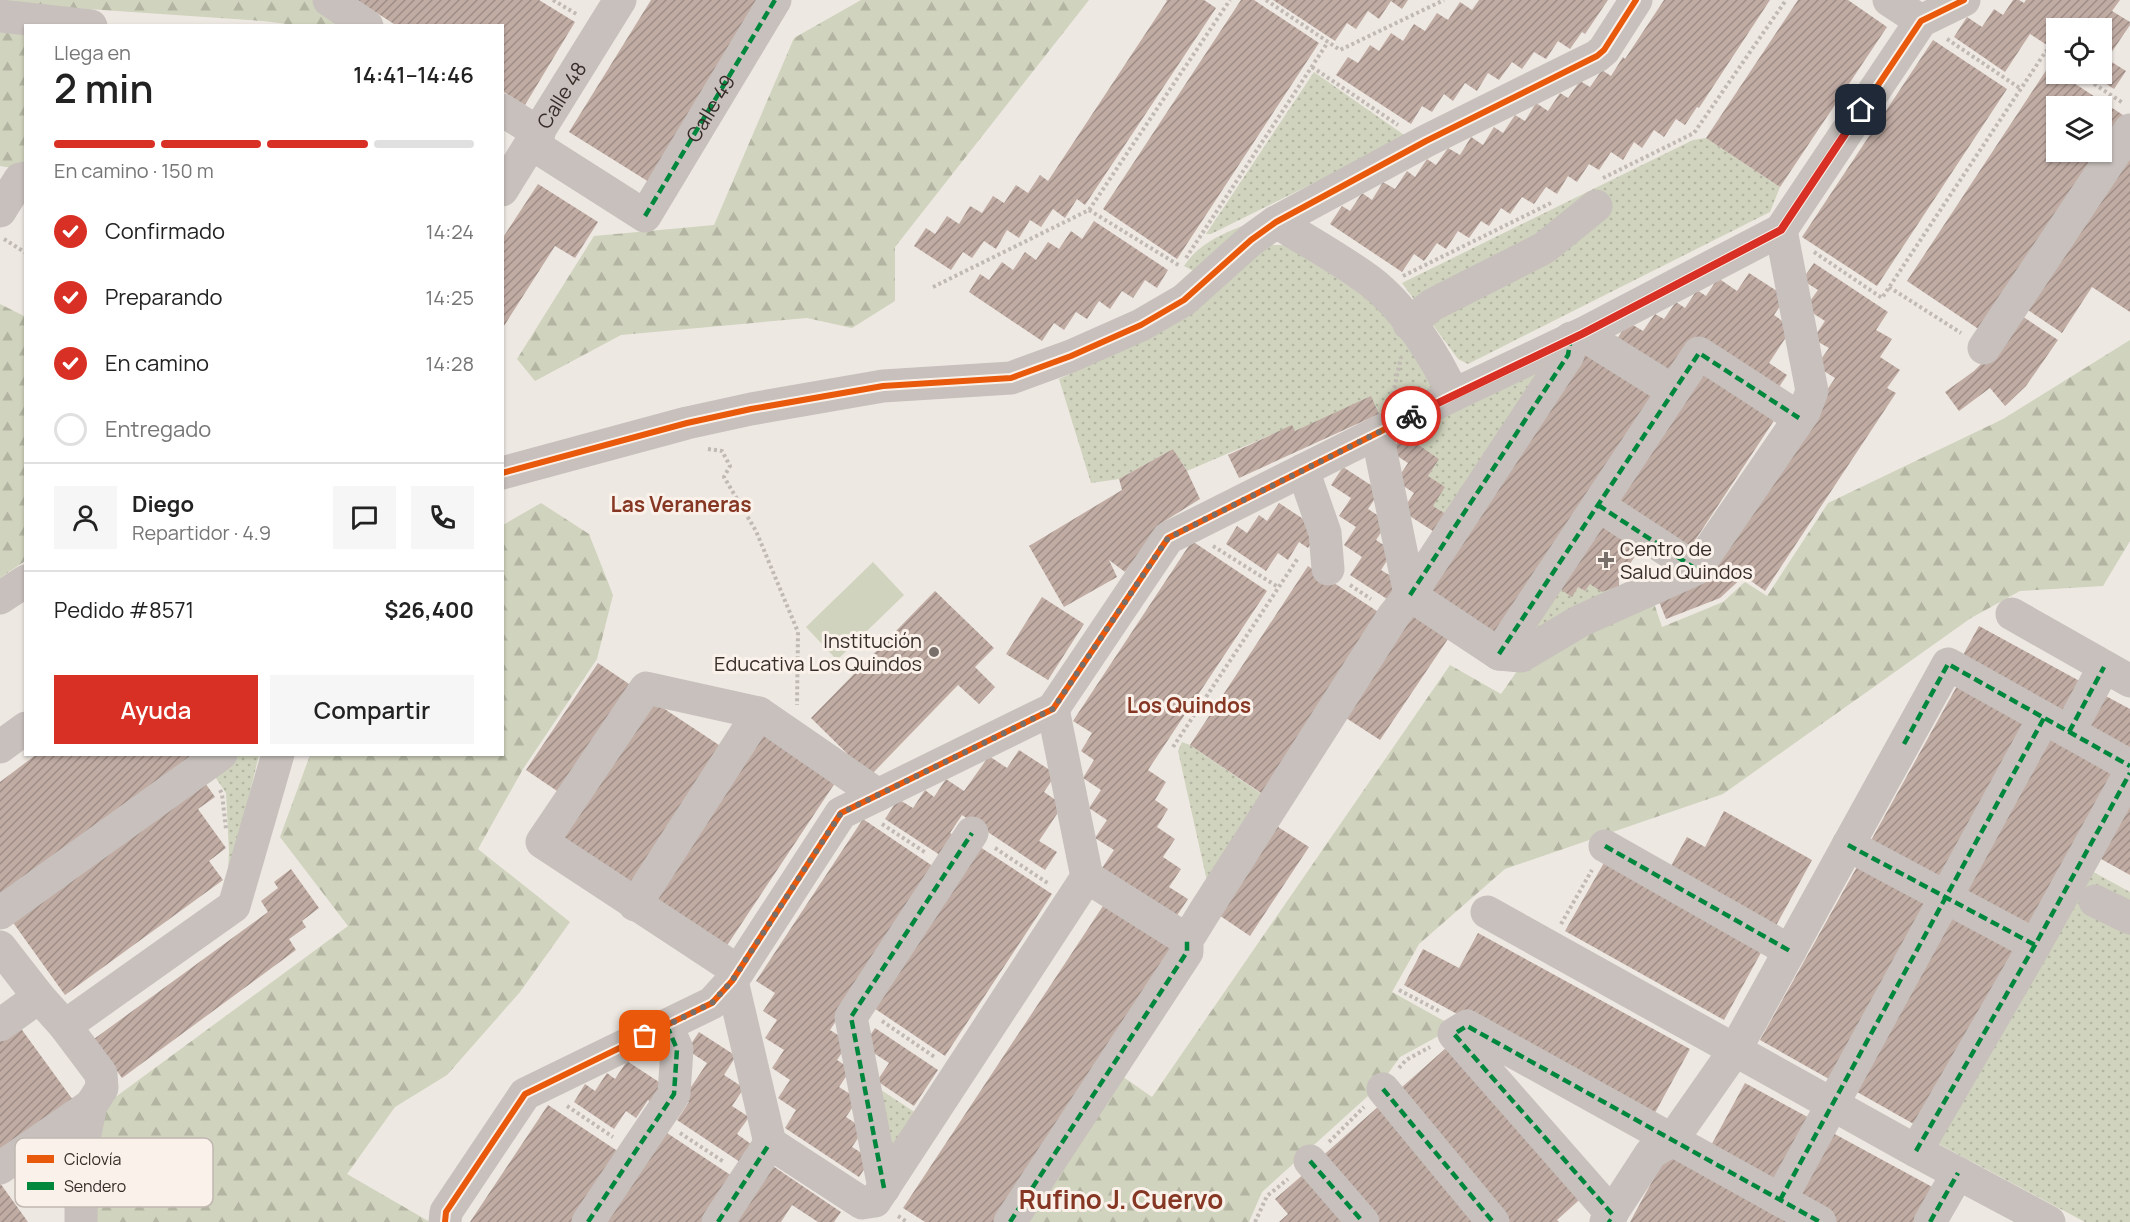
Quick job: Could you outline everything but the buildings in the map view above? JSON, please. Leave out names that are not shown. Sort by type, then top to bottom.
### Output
[{"type":"street","points":[[328,0],[365,24]]},
{"type":"street","name":"Calle 48","points":[[504,187],[536,139],[620,0]]},
{"type":"street","name":"Calle 49","points":[[536,139],[645,216],[775,0]]},
{"type":"street","points":[[504,472],[687,423],[751,409],[883,386],[1011,378],[1071,356],[1141,326],[1184,300],[1251,240],[1276,222],[1424,142],[1597,56],[1604,50],[1636,0]]},
{"type":"street","points":[[1889,0],[1921,21]]},
{"type":"street","points":[[446,1222],[446,1212],[525,1094],[712,1003],[735,976],[841,813],[1053,709],[1168,538],[1380,431],[1576,336],[1781,230],[1921,21],[1964,0]]},
{"type":"street","points":[[0,16],[73,24]]},
{"type":"street","points":[[504,112],[536,139]]},
{"type":"street","points":[[1984,348],[2130,130]]},
{"type":"street","points":[[0,211],[21,179],[24,178]]},
{"type":"street","points":[[1409,324],[1432,305],[1544,248],[1598,193]]},
{"type":"street","points":[[1276,222],[1378,288],[1409,324],[1440,366],[1453,395]]},
{"type":"street","points":[[1380,431],[1410,595],[1499,654],[1521,656],[1580,621],[1696,569],[1804,412],[1812,391],[1781,230]]},
{"type":"street","points":[[1576,336],[1673,392]]},
{"type":"street","points":[[1010,1222],[1187,952],[1188,940],[1394,615],[1410,595],[1569,355],[1576,336]]},
{"type":"street","points":[[1499,654],[1699,353],[1799,418]]},
{"type":"street","points":[[1303,470],[1325,532],[1315,560]]},
{"type":"street","points":[[1598,505],[1696,569]]},
{"type":"street","points":[[0,598],[24,582]]},
{"type":"street","points":[[1780,1200],[1945,897],[2057,725],[2117,674],[2012,614]]},
{"type":"street","points":[[1460,1030],[1609,1219],[1735,1050],[1947,664],[2130,766]]},
{"type":"street","points":[[866,800],[793,735],[759,713],[646,688],[542,842],[635,904],[735,976],[770,1143],[862,1203],[875,1201],[884,1188],[1080,888],[1053,709]]},
{"type":"street","points":[[635,904],[759,713]]},
{"type":"street","points":[[0,747],[24,730]]},
{"type":"street","points":[[0,913],[218,756]]},
{"type":"street","points":[[65,1026],[234,906],[277,756]]},
{"type":"street","points":[[1916,1151],[2035,945],[2130,773]]},
{"type":"street","points":[[884,1188],[851,1017],[972,833]]},
{"type":"street","points":[[1848,845],[2035,945]]},
{"type":"street","points":[[1605,846],[1790,951]]},
{"type":"street","points":[[1080,888],[1188,940]]},
{"type":"street","points":[[2095,901],[2130,918]]},
{"type":"street","points":[[1487,912],[1916,1151],[2049,1222]]},
{"type":"street","points":[[0,947],[101,1074],[102,1088],[91,1105],[84,1138]]},
{"type":"street","points":[[0,1025],[39,997]]},
{"type":"street","points":[[588,1222],[674,1094],[677,1049],[667,1026]]},
{"type":"street","points":[[1460,1030],[1662,1146]]},
{"type":"street","points":[[1507,1070],[1662,1146],[1780,1200],[1820,1222]]},
{"type":"street","points":[[1383,1089],[1493,1222]]},
{"type":"street","points":[[43,1138],[91,1105]]},
{"type":"street","points":[[718,1222],[770,1143]]},
{"type":"street","points":[[0,1168],[15,1158]]},
{"type":"street","points":[[1310,1161],[1363,1222]]},
{"type":"street","points":[[1930,1222],[1958,1173]]},
{"type":"path","points":[[933,286],[1089,210],[1230,0]]},
{"type":"path","points":[[1266,0],[1340,50],[1444,0]]},
{"type":"path","points":[[1598,193],[1694,133],[1786,0]]},
{"type":"path","points":[[1921,21],[2021,88]]},
{"type":"path","points":[[1089,210],[1181,266],[1328,42]]},
{"type":"path","points":[[1781,230],[1882,298],[2046,51]]},
{"type":"path","points":[[1312,67],[1424,142]]},
{"type":"path","points":[[2094,84],[2130,107]]},
{"type":"path","points":[[1378,288],[1557,200]]},
{"type":"path","points":[[0,236],[24,252]]},
{"type":"path","points":[[1889,286],[1984,348]]},
{"type":"path","points":[[1380,431],[1409,324]]},
{"type":"path","points":[[687,423],[693,447],[722,451],[730,466],[724,477],[756,531],[798,632],[797,720],[793,735]]},
{"type":"path","points":[[1186,529],[1278,587]]},
{"type":"path","points":[[1173,747],[1278,587],[1315,560]]},
{"type":"path","points":[[866,800],[949,868]]},
{"type":"path","points":[[972,833],[1080,888]]},
{"type":"path","points":[[1548,946],[1605,846]]},
{"type":"path","points":[[1255,1222],[1267,1196],[1310,1161],[1383,1089],[1406,1060],[1460,1030],[1399,990]]},
{"type":"path","points":[[859,1005],[958,1074]]},
{"type":"path","points":[[539,1087],[635,1152]]},
{"type":"path","points":[[658,1119],[747,1177]]},
{"type":"green space","points":[[0,0],[322,0],[346,24],[286,24],[0,3]]},
{"type":"green space","points":[[861,0],[1089,0],[895,247],[895,301],[852,328],[807,318],[621,335],[535,381],[517,359],[594,236],[714,225],[794,38]]},
{"type":"green space","points":[[0,31],[24,35],[24,165],[12,168],[0,166]]},
{"type":"green space","points":[[1314,72],[1407,137],[1211,234],[1206,234]]},
{"type":"green space","points":[[1706,138],[1780,187],[1770,212],[1468,364],[1458,359],[1402,283],[1693,140]]},
{"type":"green space","points":[[1242,226],[1199,274],[1184,266],[1203,246]]},
{"type":"green space","points":[[1267,245],[1285,245],[1376,303],[1397,327],[1435,386],[1379,414],[1295,431],[1292,426],[1187,471],[1173,449],[1119,479],[1091,483],[1059,379],[1144,340]]},
{"type":"green space","points":[[0,304],[24,316],[24,562],[0,578]]},
{"type":"green space","points":[[2130,340],[2130,541],[2103,586],[2020,591],[1971,618],[1723,794],[1505,869],[1419,944],[1392,992],[1455,1027],[1400,1057],[1379,1086],[1262,1192],[1249,1222],[1018,1222],[1119,1074],[1152,1097],[1450,665],[1501,694],[1522,664],[1652,597],[1662,627],[1723,602],[1745,582],[1767,596],[1828,503],[2003,419]]},
{"type":"green space","points":[[1552,362],[1451,517],[1433,506],[1428,476],[1439,459],[1403,434]]},
{"type":"green space","points":[[541,503],[589,534],[613,595],[597,659],[523,769],[478,849],[570,922],[520,992],[447,1075],[395,1107],[347,1174],[430,1222],[80,1222],[83,1207],[213,1207],[213,1138],[99,1138],[106,1104],[348,926],[280,837],[310,756],[504,756],[504,524]]},
{"type":"green space","points":[[1604,522],[1572,596],[1578,587],[1585,591],[1590,584],[1619,586],[1542,631],[1528,622]]},
{"type":"green space","points":[[873,562],[904,595],[837,660],[806,627]]},
{"type":"green space","points":[[1182,742],[1190,745],[1263,795],[1209,890],[1178,751]]},
{"type":"green space","points":[[227,756],[259,756],[231,870],[228,870],[226,793],[209,768]]},
{"type":"green space","points":[[2086,868],[2130,892],[2130,1222],[2085,1222],[1935,1142]]},
{"type":"green space","points":[[872,1084],[919,1115],[888,1162]]},
{"type":"marked path","points":[[645,216],[775,0]]},
{"type":"marked path","points":[[1410,595],[1568,355],[1571,338]]},
{"type":"marked path","points":[[1499,654],[1699,353],[1799,418]]},
{"type":"marked path","points":[[1598,505],[1696,569]]},
{"type":"marked path","points":[[1904,744],[1948,664],[2130,766]]},
{"type":"marked path","points":[[2069,732],[2104,667]]},
{"type":"marked path","points":[[1780,1200],[2044,718]]},
{"type":"marked path","points":[[1916,1151],[2035,945],[2130,773]]},
{"type":"marked path","points":[[884,1188],[851,1017],[972,833]]},
{"type":"marked path","points":[[1848,845],[2035,945]]},
{"type":"marked path","points":[[1605,846],[1790,951]]},
{"type":"marked path","points":[[1010,1222],[1187,952],[1187,940]]},
{"type":"marked path","points":[[588,1222],[674,1094],[677,1049],[667,1026]]},
{"type":"marked path","points":[[1612,1214],[1454,1034],[1467,1026],[1820,1222]]},
{"type":"marked path","points":[[1383,1089],[1493,1222]]},
{"type":"marked path","points":[[718,1222],[770,1143]]},
{"type":"marked path","points":[[1310,1161],[1363,1222]]},
{"type":"marked path","points":[[1930,1222],[1958,1173]]},
{"type":"cycle path","points":[[504,472],[687,423],[751,409],[883,386],[1011,378],[1071,356],[1141,325],[1184,300],[1251,240],[1276,222],[1426,141],[1597,56],[1604,50],[1636,0]]},
{"type":"cycle path","points":[[445,1222],[446,1212],[525,1094],[712,1003],[732,981],[841,813],[1053,709],[1168,538],[1453,395],[1582,334],[1781,230],[1921,21],[1964,0]]},
{"type":"way so far","points":[[645,1036],[712,1003],[732,981],[841,813],[1053,709],[1168,538],[1411,416]]},
{"type":"place","name":"Centro de Salud Quindos","points":[[1606,560]]},
{"type":"place","name":"Institución Educativa Los Quindos","points":[[934,652]]},
{"type":"district","name":"Las Veraneras","points":[[681,504]]},
{"type":"district","name":"Los Quindos","points":[[1189,705]]},
{"type":"district","name":"Rufino J. Cuervo","points":[[1121,1199]]},
{"type":"route","points":[[1411,416],[1582,334],[1781,230],[1861,110]]}]
